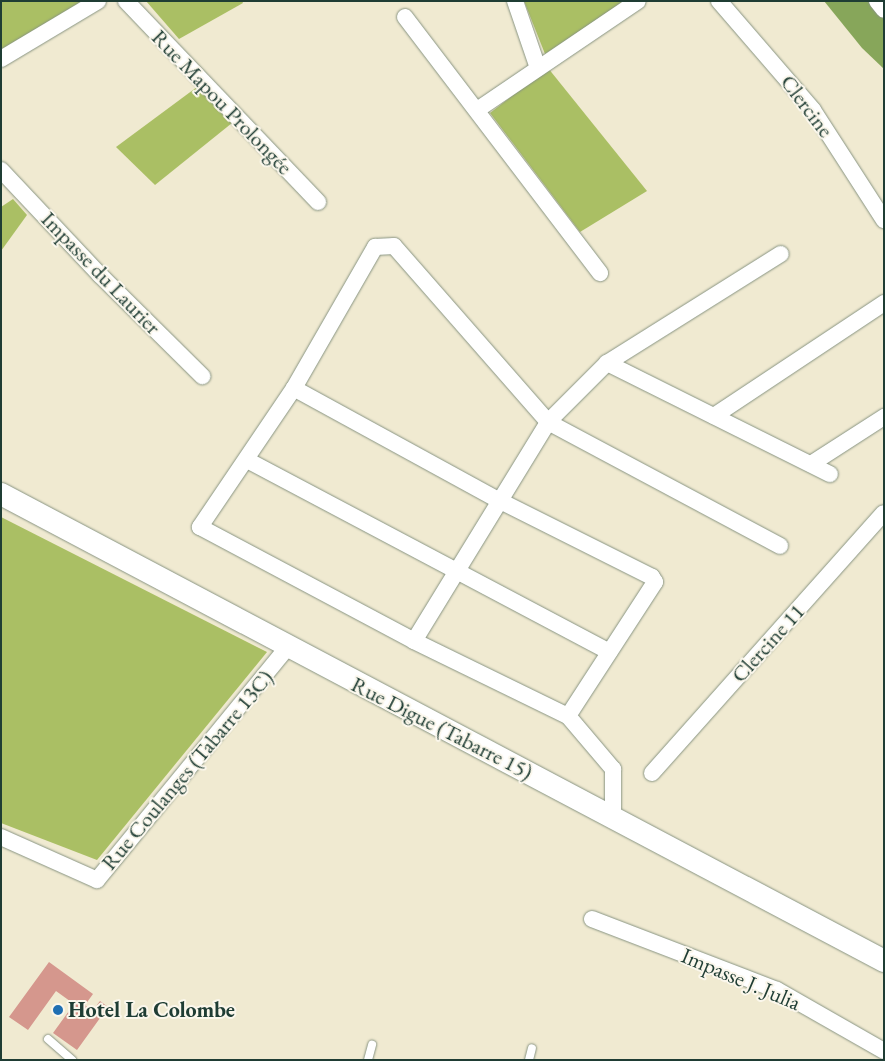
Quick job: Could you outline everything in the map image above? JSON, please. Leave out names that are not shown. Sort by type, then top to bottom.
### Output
[{"type":"street","points":[[1,59],[98,1]]},
{"type":"street","name":"Rue Mapou Prolongée","points":[[126,1],[318,202]]},
{"type":"street","points":[[515,1],[538,68]]},
{"type":"street","points":[[478,110],[638,1]]},
{"type":"street","name":"Clercine","points":[[719,1],[813,110],[884,220]]},
{"type":"street","points":[[877,1],[884,10]]},
{"type":"street","points":[[405,17],[478,110],[600,273]]},
{"type":"street","name":"Impasse du Laurier","points":[[1,170],[100,275],[202,376]]},
{"type":"street","points":[[613,817],[613,769],[568,716],[414,641],[200,527],[294,388],[374,247],[394,246],[548,422],[780,546]]},
{"type":"street","points":[[414,641],[548,422],[607,363],[781,254]]},
{"type":"street","points":[[714,416],[884,303]]},
{"type":"street","points":[[607,363],[830,474]]},
{"type":"street","points":[[294,388],[500,501],[652,577],[654,582],[568,716]]},
{"type":"street","points":[[810,464],[884,417]]},
{"type":"street","points":[[247,460],[458,569],[609,652]]},
{"type":"street","name":"Rue Digue (Tabarre 15)","points":[[1,494],[287,648],[613,817],[884,961]]},
{"type":"street","name":"Clercine 11","points":[[652,773],[884,513]]},
{"type":"street","name":"Rue Coulanges (Tabarre 13C)","points":[[1,837],[96,880],[287,648]]},
{"type":"street","name":"Impasse J. Julia","points":[[592,919],[777,990],[884,1051]]},
{"type":"lane","points":[[48,1039],[72,1060]]},
{"type":"lane","points":[[368,1060],[372,1045]]},
{"type":"lane","points":[[529,1060],[532,1048]]},
{"type":"green space","points":[[1,1],[91,1],[1,53]]},
{"type":"green space","points":[[146,1],[242,1],[243,3],[179,39]]},
{"type":"green space","points":[[524,1],[625,1],[545,54]]},
{"type":"green space","points":[[824,1],[884,1],[884,69],[862,48]]},
{"type":"green space","points":[[548,68],[647,191],[580,232],[490,113]]},
{"type":"green space","points":[[197,87],[232,123],[155,185],[116,147]]},
{"type":"green space","points":[[13,199],[27,215],[1,251],[1,207]]},
{"type":"green space","points":[[1,517],[267,652],[97,860],[1,823]]},
{"type":"building","points":[[49,962],[93,994],[85,1005],[92,1011],[100,1001],[108,1007],[77,1050],[53,1033],[74,1004],[56,991],[28,1030],[9,1017]]},
{"type":"place","name":"Hotel La Colombe","points":[[58,1010]]}]
